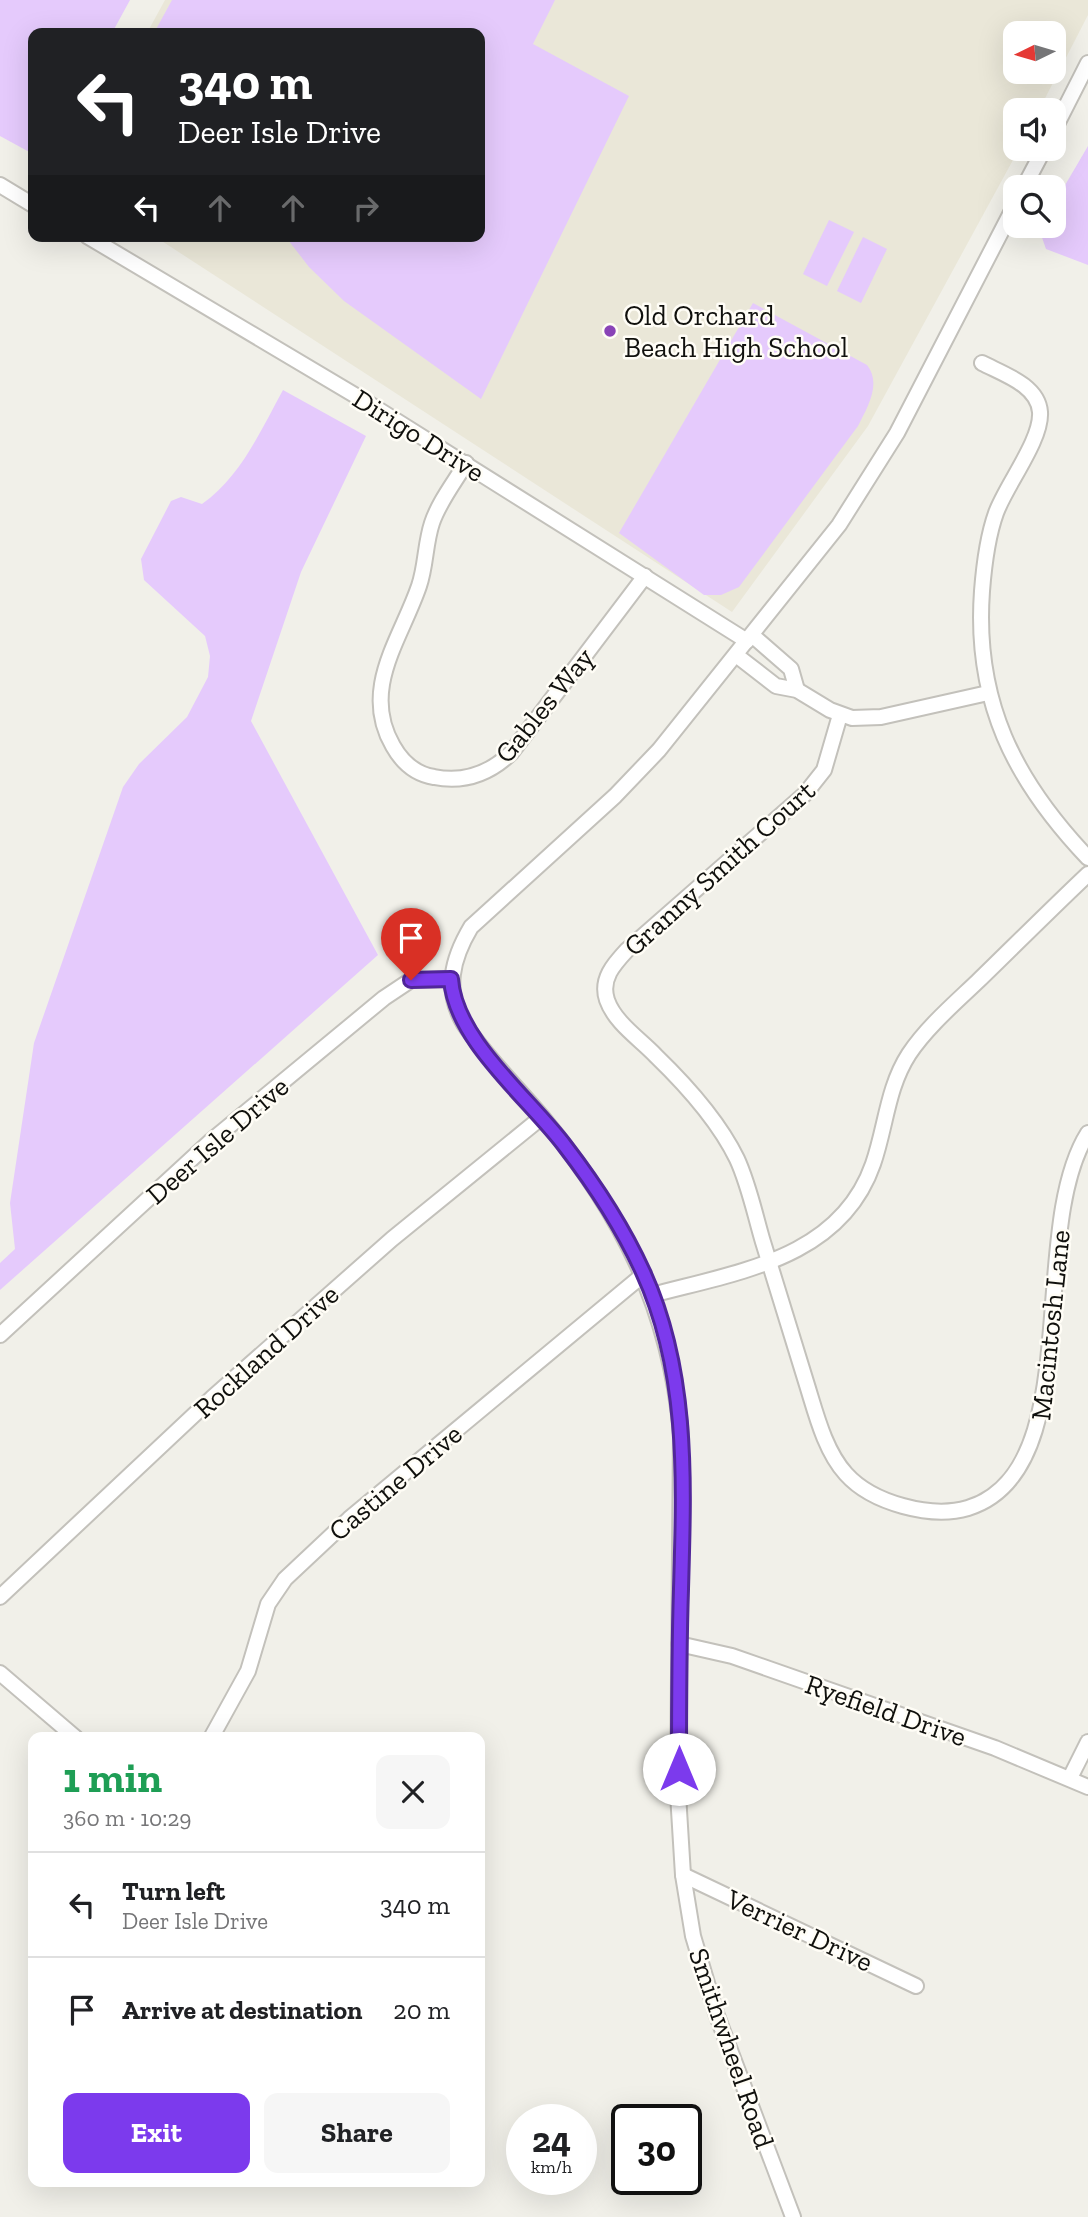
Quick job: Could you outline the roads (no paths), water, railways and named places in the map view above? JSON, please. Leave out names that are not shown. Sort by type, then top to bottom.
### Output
[{"type":"street","points":[[1066,106],[1088,63]]},
{"type":"street","points":[[0,185],[28,202]]},
{"type":"street","points":[[451,979],[457,952],[471,927],[622,789],[679,727],[839,525],[884,456],[1003,228]]},
{"type":"street","name":"Dirigo Drive","points":[[97,242],[466,463],[645,576],[750,638],[791,669],[797,690]]},
{"type":"street","points":[[982,363],[1028,389],[1038,401],[1040,415],[1033,438],[1000,502],[989,541],[981,625],[988,693],[1002,734],[1026,781],[1088,858]]},
{"type":"street","name":"Gables Way","points":[[466,463],[431,524],[420,583],[384,667],[380,690],[383,726],[401,760],[414,770],[442,779],[467,778],[498,765],[511,753],[645,576]]},
{"type":"street","points":[[736,655],[776,686],[797,690],[840,715],[862,719],[988,693]]},
{"type":"street","name":"Granny Smith Court","points":[[769,1263],[739,1163],[730,1146],[679,1080],[612,1012],[607,1000],[606,984],[612,966],[627,950],[777,821],[818,780],[829,758],[840,715]]},
{"type":"street","points":[[652,1295],[769,1263],[808,1245],[842,1216],[868,1179],[891,1091],[911,1051],[960,998],[1088,874]]},
{"type":"street","name":"Smithwheel Road","points":[[451,979],[453,998],[464,1024],[542,1117],[600,1196],[644,1274],[671,1358],[681,1434],[678,1794],[683,1875],[693,1936],[716,2013],[793,2217]]},
{"type":"street","name":"Deer Isle Drive","points":[[0,1335],[211,1141],[384,998],[411,980],[451,979]]},
{"type":"street","name":"Rockland Drive","points":[[0,1597],[232,1380],[392,1239],[542,1117]]},
{"type":"street","name":"Macintosh Lane","points":[[769,1263],[816,1414],[836,1461],[846,1475],[875,1495],[923,1508],[957,1511],[984,1502],[1017,1477],[1041,1430],[1050,1364],[1059,1226],[1068,1183],[1088,1133]]},
{"type":"street","name":"Castine Drive","points":[[214,1732],[248,1671],[263,1616],[285,1579],[349,1519],[644,1274]]},
{"type":"street","name":"Ryefield Drive","points":[[680,1644],[732,1656],[995,1748],[1088,1787]]},
{"type":"street","points":[[0,1673],[69,1732]]},
{"type":"street","points":[[1070,1778],[1088,1742]]},
{"type":"street","name":"Verrier Drive","points":[[683,1875],[916,1986]]},
{"type":"place","name":"Old Orchard Beach High School","points":[[610,331]]}]
